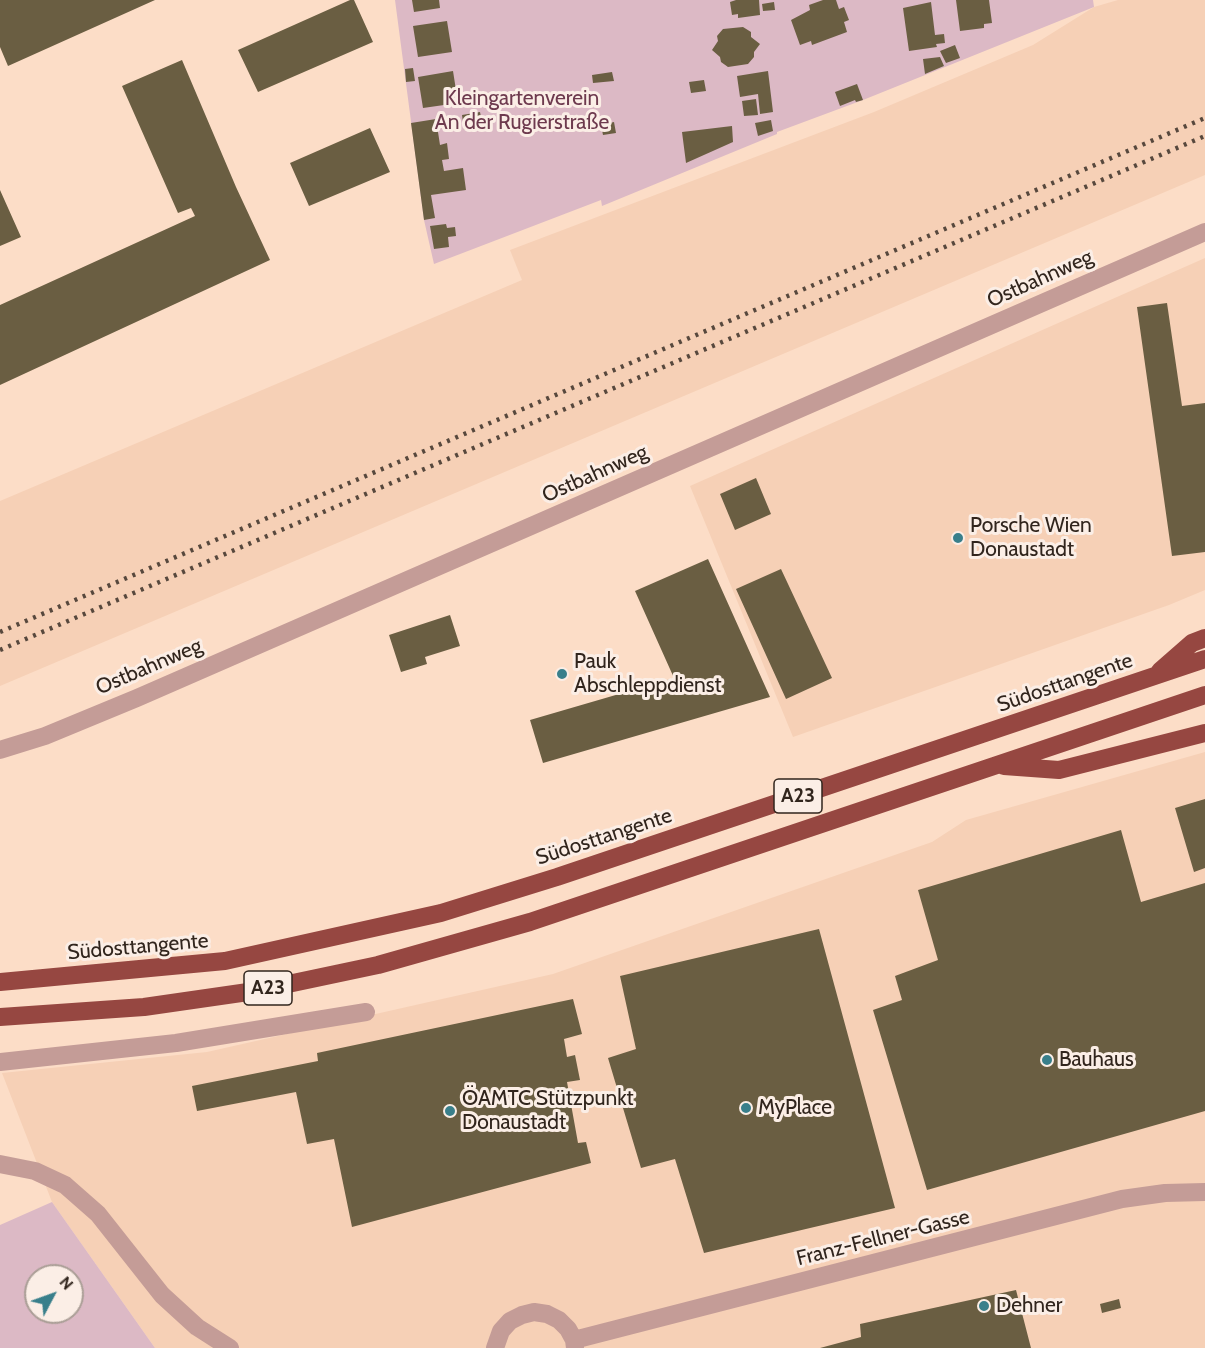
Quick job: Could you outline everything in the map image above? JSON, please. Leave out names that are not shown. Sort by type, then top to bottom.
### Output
[{"type":"highway","points":[[1154,676],[1192,643],[1205,638]]},
{"type":"highway","name":"Südosttangente","points":[[0,982],[225,961],[441,913],[557,877],[1205,659]]},
{"type":"highway","name":"A23","points":[[0,1017],[155,1005],[255,991],[378,965],[530,922],[1205,695]]},
{"type":"highway","points":[[996,765],[1059,770],[1205,733]]},
{"type":"street","name":"Ostbahnweg","points":[[0,750],[45,736],[137,698],[1205,232]]},
{"type":"street","points":[[0,1062],[176,1043],[366,1012]]},
{"type":"street","points":[[0,1164],[35,1171],[65,1185],[98,1214],[162,1296],[197,1327],[230,1348]]},
{"type":"street","name":"Franz-Fellner-Gasse","points":[[574,1344],[1122,1199],[1165,1193],[1205,1192]]},
{"type":"street","points":[[495,1348],[501,1331],[510,1321],[534,1312],[547,1314],[559,1320],[568,1329],[574,1344]]},
{"type":"shaded area","points":[[1118,0],[1205,0],[1205,175],[0,686],[0,501],[522,280],[510,250],[874,112],[1033,45],[1094,7]]},
{"type":"shaded area","name":"Porsche Wien Donaustadt","points":[[1205,258],[1205,590],[1169,605],[793,737],[690,486]]},
{"type":"shaded area","points":[[1205,752],[1205,1348],[155,1348],[52,1202],[2,1073],[207,1052],[553,974],[932,842],[966,820]]},
{"type":"green space","name":"Kleingartenverein An der Rugierstraße","points":[[395,0],[1093,0],[1094,7],[777,132],[777,134],[602,206],[601,200],[434,264],[424,220]]},
{"type":"green space","points":[[52,1202],[155,1348],[0,1348],[0,1225]]},
{"type":"building","points":[[0,0],[155,0],[8,66],[0,47]]},
{"type":"building","points":[[354,0],[373,42],[258,92],[238,50]]},
{"type":"building","points":[[412,0],[439,0],[440,8],[414,12]]},
{"type":"building","points":[[759,0],[760,15],[738,18],[738,14],[732,15],[730,2]]},
{"type":"building","points":[[823,0],[836,0],[839,9],[844,7],[849,20],[844,22],[847,32],[812,45],[811,41],[800,45],[791,20],[810,10],[809,5]]},
{"type":"building","points":[[956,0],[989,0],[992,23],[984,24],[984,28],[960,31]]},
{"type":"building","points":[[774,2],[775,10],[763,11],[762,4]]},
{"type":"building","points":[[931,2],[935,35],[944,34],[945,43],[936,44],[937,47],[909,51],[903,8]]},
{"type":"building","points":[[447,21],[452,52],[418,57],[413,26]]},
{"type":"building","points":[[743,27],[751,32],[751,37],[760,44],[748,64],[728,67],[712,50],[718,41],[717,36],[723,29]]},
{"type":"building","points":[[955,45],[960,58],[946,63],[940,51]]},
{"type":"building","points":[[940,57],[944,66],[925,74],[923,59]]},
{"type":"building","points":[[182,60],[270,260],[0,385],[0,305],[195,216],[191,208],[178,213],[122,86]]},
{"type":"building","points":[[413,68],[415,81],[406,82],[405,69]]},
{"type":"building","points":[[453,71],[458,103],[423,108],[418,77]]},
{"type":"building","points":[[768,71],[773,112],[760,114],[758,94],[740,97],[737,76]]},
{"type":"building","points":[[612,72],[614,81],[593,83],[592,75]]},
{"type":"building","points":[[704,80],[706,91],[691,93],[689,82]]},
{"type":"building","points":[[857,84],[863,100],[856,102],[855,100],[840,106],[835,92]]},
{"type":"building","points":[[756,99],[758,115],[744,116],[742,101]]},
{"type":"building","points":[[480,112],[483,127],[464,130],[462,115]]},
{"type":"building","points":[[436,119],[440,145],[447,143],[449,159],[442,160],[444,171],[463,168],[466,190],[431,195],[435,218],[424,220],[411,123]]},
{"type":"building","points":[[771,120],[773,131],[758,136],[755,123]]},
{"type":"building","points":[[614,122],[616,133],[603,135],[601,125]]},
{"type":"building","points":[[732,126],[733,142],[686,163],[682,132]]},
{"type":"building","points":[[370,128],[390,172],[309,206],[290,163]]},
{"type":"building","points":[[0,190],[21,237],[0,246]]},
{"type":"building","points":[[446,224],[447,228],[455,227],[456,236],[448,237],[449,247],[434,249],[430,226]]},
{"type":"building","points":[[1167,303],[1182,406],[1205,403],[1205,552],[1172,556],[1137,307]]},
{"type":"building","points":[[756,478],[771,514],[735,530],[720,494]]},
{"type":"building","points":[[708,559],[770,697],[543,763],[530,720],[674,678],[635,591]]},
{"type":"building","points":[[781,569],[832,678],[786,699],[736,589]]},
{"type":"building","points":[[450,615],[460,646],[425,657],[427,664],[401,672],[389,635]]},
{"type":"building","points":[[1205,799],[1205,868],[1194,872],[1175,808]]},
{"type":"building","name":"Bauhaus","points":[[1121,830],[1141,902],[1205,883],[1205,1111],[927,1190],[873,1010],[902,1000],[895,976],[938,960],[918,890]]},
{"type":"building","name":"MyPlace","points":[[819,929],[895,1208],[704,1253],[675,1159],[641,1168],[608,1058],[636,1049],[620,976]]},
{"type":"building","name":"ÖAMTC Stützpunkt Donaustadt","points":[[573,999],[582,1034],[564,1039],[567,1057],[575,1055],[580,1080],[567,1082],[578,1143],[586,1142],[591,1163],[352,1227],[334,1139],[307,1144],[296,1092],[197,1111],[192,1086],[318,1061],[317,1053]]},
{"type":"building","name":"Dehner","points":[[1016,1290],[1031,1348],[820,1348],[861,1337],[860,1324]]},
{"type":"building","points":[[1119,1299],[1121,1308],[1102,1313],[1100,1304]]},
{"type":"railway","points":[[0,632],[1205,118]]},
{"type":"railway","points":[[0,650],[1205,136]]},
{"type":"place","name":"Porsche Wien Donaustadt","points":[[958,538]]},
{"type":"place","name":"Pauk Abschleppdienst","points":[[562,674]]},
{"type":"place","name":"Bauhaus","points":[[1047,1060]]},
{"type":"place","name":"MyPlace","points":[[746,1108]]},
{"type":"place","name":"ÖAMTC Stützpunkt Donaustadt","points":[[450,1111]]},
{"type":"place","name":"Dehner","points":[[984,1306]]}]
